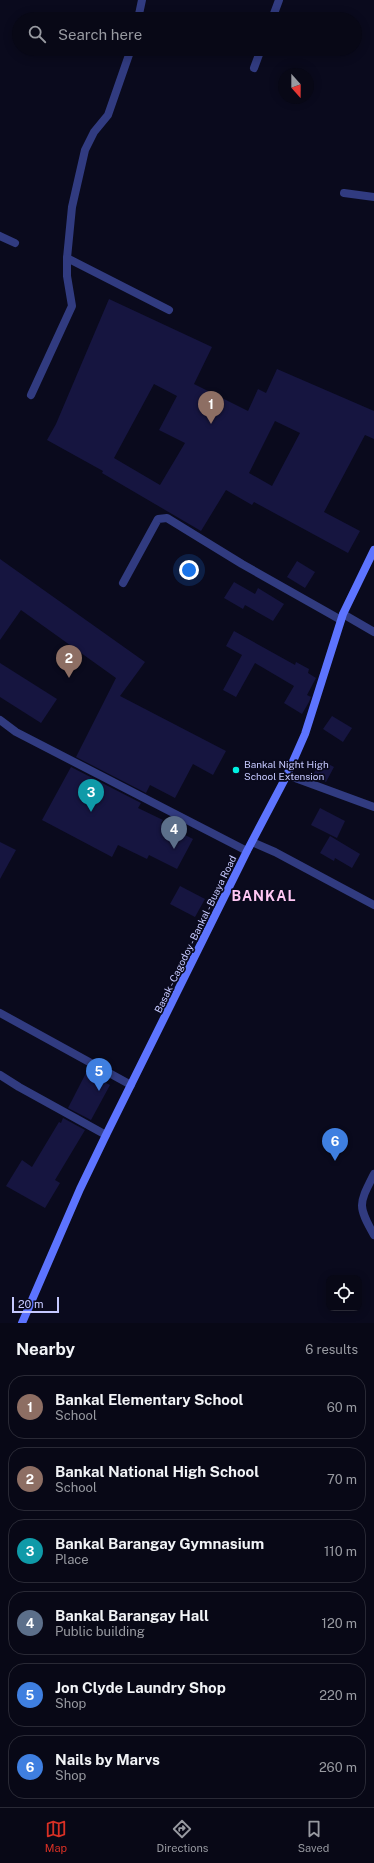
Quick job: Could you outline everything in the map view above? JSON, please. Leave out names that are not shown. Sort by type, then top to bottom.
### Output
[{"type":"street","points":[[139,12],[142,0]]},
{"type":"street","points":[[275,12],[279,0]]},
{"type":"street","points":[[31,395],[72,306],[67,276],[67,258],[72,207],[85,150],[94,132],[108,116],[129,56]]},
{"type":"street","points":[[254,68],[258,56]]},
{"type":"street","points":[[344,193],[374,197]]},
{"type":"street","points":[[0,236],[15,243]]},
{"type":"street","points":[[67,258],[169,310]]},
{"type":"street","points":[[123,583],[158,519],[167,518],[242,564],[342,617],[374,632]]},
{"type":"street","name":"Basak - Cagodoy - Bankal - Buaya Road","points":[[22,1323],[80,1189],[106,1135],[247,851],[287,775],[305,734],[342,617],[374,550]]},
{"type":"street","points":[[0,720],[22,736],[247,851]]},
{"type":"street","points":[[287,775],[374,807]]},
{"type":"street","points":[[252,842],[275,852],[374,905]]},
{"type":"street","points":[[0,1013],[131,1085]]},
{"type":"street","points":[[0,1075],[106,1135]]},
{"type":"street","points":[[374,1174],[362,1199],[362,1215],[374,1235]]},
{"type":"building","points":[[109,299],[212,347],[194,384],[248,411],[258,389],[266,393],[277,369],[374,411],[374,439],[365,435],[324,512],[360,531],[348,553],[254,502],[252,505],[226,490],[201,531],[102,473],[103,471],[47,440],[56,424]],"holes":[[[154,384],[177,396],[159,430],[185,443],[160,485],[114,458]],[[275,421],[300,433],[272,486],[249,473]]]},
{"type":"building","points":[[0,559],[145,662],[120,696],[226,751],[213,775],[193,764],[175,798],[150,785],[146,793],[76,757],[116,678],[21,610],[0,640]]},
{"type":"building","points":[[297,561],[315,572],[305,588],[287,577]]},
{"type":"building","points":[[234,582],[255,594],[258,588],[284,604],[273,621],[245,605],[243,609],[224,598]]},
{"type":"building","points":[[234,631],[295,665],[296,662],[309,669],[308,673],[316,678],[307,695],[311,697],[302,714],[284,703],[294,686],[255,663],[236,697],[223,690],[242,655],[226,646]]},
{"type":"building","points":[[0,663],[57,699],[41,723],[0,697]]},
{"type":"building","points":[[332,716],[352,728],[343,742],[323,729]]},
{"type":"building","points":[[321,760],[334,767],[326,782],[313,775]]},
{"type":"building","points":[[71,767],[141,803],[138,808],[163,820],[161,823],[193,839],[177,869],[149,855],[147,859],[118,845],[112,857],[42,820]]},
{"type":"building","points":[[320,808],[345,821],[337,838],[311,825]]},
{"type":"building","points":[[330,836],[360,854],[352,868],[335,858],[334,861],[320,853]]},
{"type":"building","points":[[0,842],[16,850],[0,879]]},
{"type":"building","points":[[180,886],[205,899],[195,917],[170,904]]},
{"type":"building","points":[[86,1073],[110,1085],[91,1120],[68,1108]]},
{"type":"building","points":[[63,1118],[85,1130],[55,1180],[60,1183],[45,1208],[6,1186],[22,1160],[32,1167],[59,1122],[61,1123]]},
{"type":"place","name":"Bankal Elementary School","points":[[211,424]]},
{"type":"place","name":"Bankal National High School","points":[[69,678]]},
{"type":"place","name":"Bankal Night High School Extension","points":[[236,770]]},
{"type":"place","name":"Bankal Barangay Gymnasium","points":[[91,812]]},
{"type":"place","name":"Bankal Barangay Hall","points":[[174,849]]},
{"type":"place","name":"Jon Clyde Laundry Shop","points":[[99,1091]]},
{"type":"place","name":"Nails by Marvs","points":[[335,1161]]},
{"type":"district","name":"BANKAL","points":[[264,896]]}]
